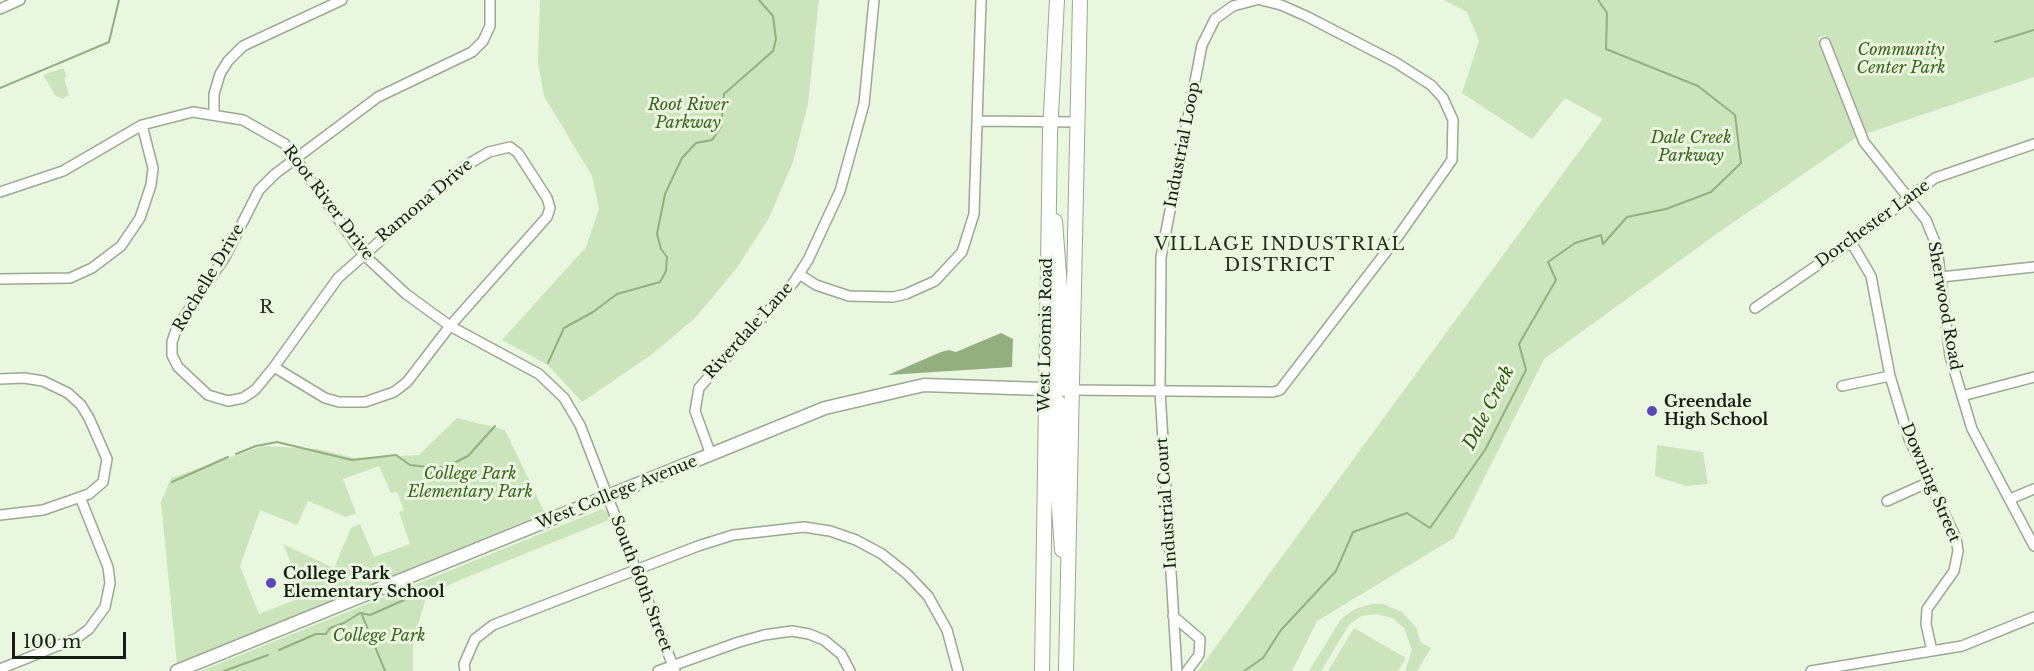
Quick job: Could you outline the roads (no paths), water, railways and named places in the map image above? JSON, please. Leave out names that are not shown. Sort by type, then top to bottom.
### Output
[{"type":"main road","name":"West Loomis Road","points":[[1042,671],[1050,123],[1057,0]]},
{"type":"main road","name":"West Loomis Road","points":[[1066,671],[1080,0]]},
{"type":"main road","points":[[1049,178],[1058,242],[1059,378],[1072,390]]},
{"type":"main road","points":[[1045,390],[1059,403],[1057,478],[1060,540],[1068,585]]},
{"type":"street","points":[[0,9],[20,0]]},
{"type":"street","points":[[214,113],[214,94],[220,74],[228,61],[243,46],[342,0]]},
{"type":"street","name":"Rochelle Drive","points":[[363,254],[338,278],[255,390],[243,398],[228,401],[208,395],[178,367],[172,355],[172,342],[177,327],[225,257],[259,190],[297,158],[378,97],[472,52],[483,41],[490,26],[490,0]]},
{"type":"street","name":"Riverdale Lane","points":[[711,455],[695,411],[699,388],[799,274],[840,190],[854,149],[867,79],[874,0]]},
{"type":"street","points":[[799,274],[816,285],[849,296],[872,298],[906,294],[935,280],[955,261],[967,242],[974,214],[981,0]]},
{"type":"street","name":"Industrial Loop","points":[[1160,391],[1161,257],[1202,45],[1215,20],[1233,6],[1256,0]]},
{"type":"street","points":[[1072,390],[1273,392],[1280,390],[1440,178],[1454,152],[1450,114],[1443,98],[1431,85],[1395,62],[1314,20],[1281,5],[1261,0]]},
{"type":"street","name":"Sherwood Road","points":[[1825,43],[1864,142],[1883,169],[1909,197],[1926,220],[1937,247],[1942,307],[1950,356],[1972,429],[2034,546]]},
{"type":"street","name":"Root River Drive","points":[[0,192],[63,171],[142,125],[193,112],[214,113],[243,120],[285,144],[363,254],[406,294],[450,326],[522,363],[558,392],[579,425],[608,497]]},
{"type":"street","points":[[977,121],[1076,122]]},
{"type":"street","points":[[0,279],[70,278],[92,268],[121,246],[140,218],[151,185],[153,168],[142,125]]},
{"type":"street","name":"Dorchester Lane","points":[[1755,308],[1851,242],[1935,178],[2034,144]]},
{"type":"street","name":"Ramona Drive","points":[[274,367],[325,398],[353,402],[371,400],[394,393],[407,382],[450,326],[547,217],[550,207],[547,198],[518,153],[510,147],[501,147],[475,159],[363,254]]},
{"type":"street","name":"Downing Street","points":[[1851,242],[1871,276],[1890,376],[1909,439],[1956,538],[1958,551],[1954,571],[1927,609],[1926,624],[1932,651]]},
{"type":"street","points":[[1941,277],[2034,267]]},
{"type":"street","points":[[1842,386],[1890,376]]},
{"type":"street","points":[[1962,396],[2034,377]]},
{"type":"street","points":[[0,379],[24,378],[57,386],[81,405],[102,443],[107,459],[103,482],[89,494],[43,510],[0,514]]},
{"type":"street","name":"West College Avenue","points":[[177,671],[825,408],[924,385],[1072,390]]},
{"type":"street","name":"Industrial Court","points":[[1160,391],[1177,671]]},
{"type":"street","points":[[1887,501],[1929,482]]},
{"type":"street","points":[[2010,499],[2034,489]]},
{"type":"street","points":[[0,669],[77,638],[89,629],[105,608],[110,583],[108,567],[80,497]]},
{"type":"street","name":"South 60th Street","points":[[608,497],[674,669]]},
{"type":"street","points":[[465,671],[465,664],[475,639],[493,625],[635,569],[733,535],[804,527],[830,531],[856,540],[882,554],[907,574],[928,596],[947,630],[958,671]]},
{"type":"street","points":[[1173,616],[1200,639],[1199,655],[1187,671]]},
{"type":"street","points":[[1811,671],[1932,651],[1981,640],[2034,617]]},
{"type":"street","points":[[658,671],[674,669],[739,642],[792,631],[824,640],[841,654],[850,671]]},
{"type":"waterway","points":[[0,88],[109,42],[119,0]]},
{"type":"waterway","points":[[548,363],[564,328],[593,312],[617,294],[660,282],[666,271],[667,257],[661,249],[657,234],[665,194],[682,158],[696,143],[712,140],[721,127],[724,94],[773,51],[776,39],[773,16],[759,0]]},
{"type":"waterway","name":"Dale Creek","points":[[1244,671],[1263,658],[1281,630],[1336,571],[1353,532],[1407,513],[1430,528],[1485,450],[1526,370],[1519,344],[1556,280],[1548,262],[1575,243],[1601,235],[1603,244],[1627,217],[1666,209],[1711,192],[1741,163],[1735,115],[1698,86],[1606,49],[1607,13],[1598,0]]},
{"type":"waterway","points":[[1995,42],[2034,30]]},
{"type":"waterway","points":[[236,454],[256,446],[277,442],[352,460],[396,455],[410,465],[436,468],[448,466],[468,456],[495,426]]},
{"type":"waterway","points":[[172,482],[228,457]]},
{"type":"waterway","points":[[414,498],[434,469]]},
{"type":"waterway","points":[[279,650],[316,634],[326,634],[330,628],[360,613],[370,615],[404,600]]},
{"type":"waterway","points":[[362,615],[385,671]]},
{"type":"waterway","points":[[224,671],[268,655]]},
{"type":"place","name":"Greendale High School","points":[[1652,411]]},
{"type":"place","name":"College Park Elementary School","points":[[271,583]]},
{"type":"district","name":"VILLAGE INDUSTRIAL DISTRICT","points":[[1280,255]]},
{"type":"district","name":"R","points":[[267,308]]},
{"type":"park label","name":"Community Center Park","points":[[1901,59]]},
{"type":"park label","name":"Root River Parkway","points":[[688,114]]},
{"type":"park label","name":"Dale Creek Parkway","points":[[1691,147]]},
{"type":"park label","name":"College Park Elementary Park","points":[[470,483]]},
{"type":"park label","name":"College Park","points":[[379,636]]}]
